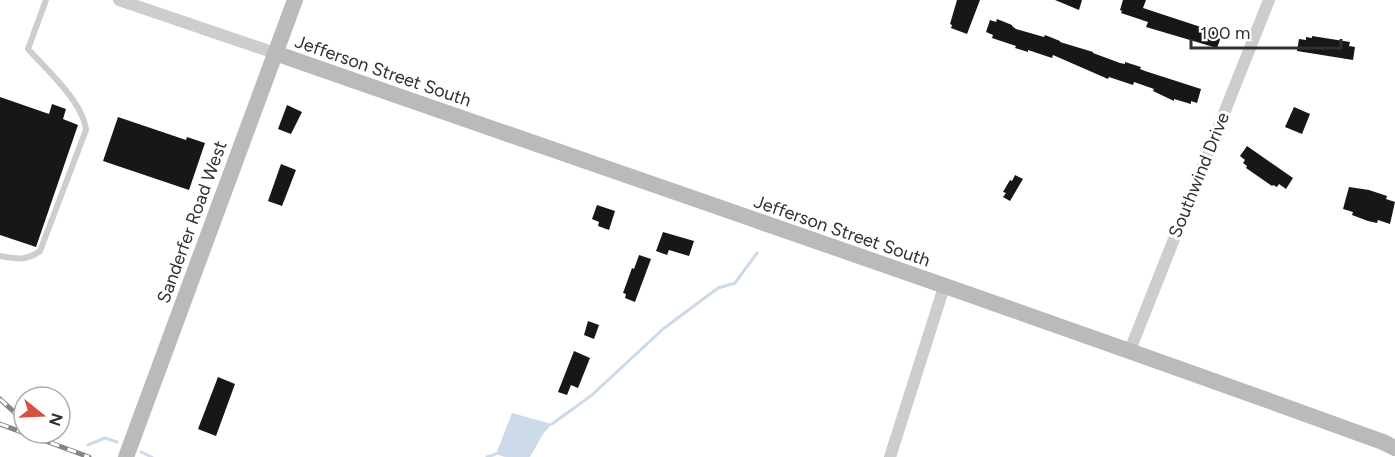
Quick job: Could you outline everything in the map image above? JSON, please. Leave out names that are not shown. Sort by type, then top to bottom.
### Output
[{"type":"street","points":[[119,0],[274,53]]},
{"type":"street","name":"Sanderfer Road West","points":[[126,457],[295,0]]},
{"type":"street","name":"Southwind Drive","points":[[1130,350],[1269,0]]},
{"type":"street","name":"Jefferson Street South","points":[[274,53],[1130,350],[1395,448]]},
{"type":"street","points":[[890,457],[944,287]]},
{"type":"lane","points":[[0,256],[18,260],[31,258],[40,251],[86,130],[85,120],[76,105],[28,49],[46,0]]},
{"type":"water","points":[[512,413],[552,424],[543,434],[530,457],[505,457],[496,454]]},
{"type":"building","points":[[957,0],[980,0],[967,34],[951,28],[950,24]]},
{"type":"building","points":[[1055,0],[1082,0],[1079,10]]},
{"type":"building","points":[[1123,0],[1146,0],[1143,8],[1222,34],[1217,48],[1146,27],[1148,22],[1121,13]]},
{"type":"building","points":[[997,19],[1016,29],[1044,37],[1045,35],[1120,63],[1125,64],[1125,62],[1141,67],[1140,69],[1145,71],[1201,89],[1197,103],[1191,101],[1191,104],[1174,99],[1174,101],[1153,91],[1154,89],[1134,82],[1133,85],[1109,77],[1108,79],[1053,55],[1052,58],[1015,48],[1016,46],[992,38],[993,35],[986,32],[990,20],[996,22]]},
{"type":"building","points":[[1312,36],[1350,42],[1349,46],[1355,47],[1353,60],[1297,51],[1299,39],[1306,40],[1306,37],[1312,38]]},
{"type":"building","points":[[0,97],[49,114],[52,104],[66,109],[63,119],[78,125],[36,247],[0,235]]},
{"type":"building","points":[[287,105],[302,112],[291,134],[278,129]]},
{"type":"building","points":[[1294,107],[1310,114],[1302,134],[1285,127]]},
{"type":"building","points":[[118,117],[186,140],[187,137],[205,143],[189,190],[103,161]]},
{"type":"building","points":[[1247,146],[1293,178],[1286,189],[1279,184],[1277,187],[1272,186],[1246,168],[1247,166],[1243,163],[1245,160],[1240,156]]},
{"type":"building","points":[[281,164],[296,170],[282,206],[268,201]]},
{"type":"building","points":[[1015,175],[1023,179],[1010,201],[1003,197],[1006,193],[1003,192]]},
{"type":"building","points":[[1349,187],[1369,190],[1387,196],[1386,199],[1395,202],[1390,224],[1378,220],[1377,223],[1368,221],[1343,209]]},
{"type":"building","points":[[597,205],[615,211],[609,230],[598,226],[599,222],[592,219]]},
{"type":"building","points":[[663,232],[694,241],[689,256],[669,250],[667,255],[656,251]]},
{"type":"building","points":[[639,255],[651,259],[635,302],[625,298],[626,294],[623,293]]},
{"type":"building","points":[[588,321],[599,325],[594,339],[584,335]]},
{"type":"building","points":[[574,351],[590,358],[578,388],[571,385],[567,395],[558,392]]},
{"type":"building","points":[[218,377],[235,384],[216,436],[198,429]]},
{"type":"waterway","points":[[552,424],[592,395],[663,329],[718,288],[735,283],[757,253]]},
{"type":"waterway","points":[[88,445],[105,438],[117,442]]},
{"type":"waterway","points":[[141,452],[152,457]]},
{"type":"waterway","points":[[487,457],[496,454]]},
{"type":"railway","points":[[0,399],[12,410]]},
{"type":"railway","points":[[0,424],[89,457]]}]
